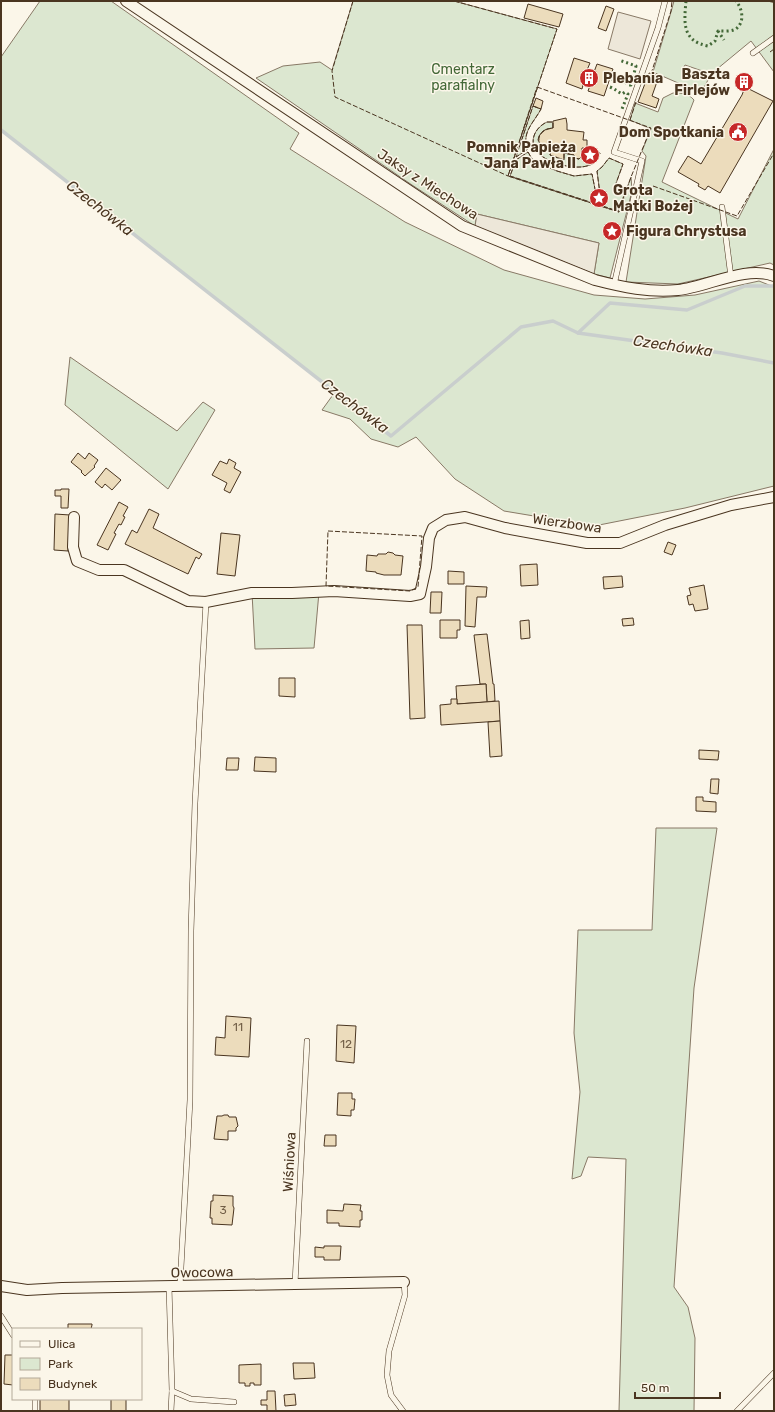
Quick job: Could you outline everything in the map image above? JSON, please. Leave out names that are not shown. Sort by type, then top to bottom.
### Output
[{"type":"street","name":"Jaksy z Miechowa","points":[[126,1],[462,226],[596,280],[640,290],[679,290],[753,272],[766,273],[774,276]]},
{"type":"street","name":"Wierzbowa","points":[[206,602],[252,593],[292,594],[334,591],[410,596],[420,594],[426,567],[429,538],[433,528],[446,520],[465,517],[505,528],[587,543],[620,543],[665,525],[730,505],[774,497]]},
{"type":"street","points":[[74,516],[73,547],[77,561],[99,570],[124,570],[188,601],[206,602]]},
{"type":"street","name":"Owocowa","points":[[1,1286],[27,1290],[404,1282]]},
{"type":"lane","points":[[614,285],[642,161],[614,152],[658,28],[665,1]]},
{"type":"lane","points":[[753,53],[774,38]]},
{"type":"lane","points":[[722,207],[731,277]]},
{"type":"lane","points":[[180,1286],[190,1100],[191,931],[195,803],[206,602]]},
{"type":"lane","name":"Wiśniowa","points":[[295,1284],[307,1041]]},
{"type":"lane","points":[[403,1411],[391,1395],[387,1375],[389,1352],[406,1295],[404,1282]]},
{"type":"lane","points":[[169,1286],[172,1391],[171,1411]]},
{"type":"lane","points":[[1,1316],[12,1333]]},
{"type":"lane","points":[[738,1411],[774,1373]]},
{"type":"lane","points":[[172,1391],[191,1399],[234,1402]]},
{"type":"lane","points":[[35,1400],[36,1411]]},
{"type":"green space","points":[[40,1],[111,1],[299,133],[290,149],[405,222],[504,270],[594,295],[645,299],[695,295],[759,281],[774,287],[774,486],[685,508],[594,526],[504,511],[455,479],[416,437],[398,447],[371,439],[350,419],[322,410],[335,392],[1,130],[1,57]]},
{"type":"green space","name":"Cmentarz parafialny","points":[[353,1],[454,1],[557,29],[508,176],[619,212],[510,176],[516,160],[528,152],[532,159],[538,163],[557,171],[574,176],[592,174],[596,194],[593,199],[600,201],[602,196],[600,194],[597,171],[609,158],[623,164],[614,189],[625,193],[620,207],[631,177],[632,191],[610,278],[594,274],[599,243],[477,214],[475,226],[412,185],[256,78],[283,66],[320,62],[332,70]]},
{"type":"green space","points":[[674,1],[768,1],[774,3],[774,72],[751,41],[711,74],[685,65],[682,70],[708,80],[701,93],[653,72]]},
{"type":"green space","points":[[673,93],[685,94],[694,100],[662,182],[738,219],[774,149],[774,265],[770,263],[678,284],[626,282],[646,156],[642,151],[651,129],[630,120],[635,103],[658,112],[663,98]]},
{"type":"green space","points":[[533,106],[541,109],[527,133],[527,150],[516,157]]},
{"type":"green space","points":[[547,122],[553,122],[553,128],[547,129],[540,135],[539,143],[545,150],[551,152],[550,155],[563,160],[564,153],[574,155],[575,158],[579,159],[582,156],[582,150],[600,153],[597,160],[591,165],[577,167],[555,163],[543,157],[535,148],[533,138],[538,129]]},
{"type":"green space","points":[[70,357],[177,431],[203,402],[215,410],[168,489],[65,405]]},
{"type":"green space","points":[[319,592],[314,648],[255,649],[252,593]]},
{"type":"green space","points":[[656,828],[717,828],[694,988],[674,1287],[688,1307],[695,1338],[694,1411],[619,1411],[626,1159],[588,1157],[581,1176],[572,1179],[580,1092],[574,1033],[578,930],[652,930]]},
{"type":"shaded area","points":[[618,12],[651,21],[640,59],[608,49]]},
{"type":"shaded area","points":[[477,214],[599,243],[594,274],[475,226]]},
{"type":"building","points":[[528,4],[563,14],[559,27],[524,18]]},
{"type":"building","points":[[606,6],[614,9],[606,31],[598,28]]},
{"type":"building","name":"Plebania","points":[[574,58],[590,63],[587,70],[594,72],[597,64],[613,69],[604,96],[588,91],[591,83],[584,81],[582,89],[566,83]]},
{"type":"building","points":[[649,73],[659,76],[652,96],[659,99],[656,108],[638,102]]},
{"type":"building","name":"Baszta Firlejów","points":[[744,74],[749,77],[751,82],[744,89],[736,87],[738,77]]},
{"type":"building","name":"Dom Spotkania","points":[[745,87],[773,101],[720,193],[708,186],[705,190],[698,186],[699,184],[678,172],[688,156],[701,164],[742,95]]},
{"type":"building","points":[[536,98],[543,101],[541,109],[533,106]]},
{"type":"building","points":[[566,118],[567,130],[584,132],[583,140],[587,140],[587,148],[582,148],[582,156],[579,159],[575,158],[574,155],[564,153],[564,160],[550,155],[551,152],[543,148],[538,140],[543,131],[553,128],[553,121]]},
{"type":"building","points":[[78,453],[85,459],[89,453],[98,460],[94,466],[95,467],[85,476],[81,472],[82,471],[71,462]]},
{"type":"building","points":[[229,459],[236,463],[234,468],[241,472],[230,493],[224,490],[227,483],[212,475],[220,461],[227,464]]},
{"type":"building","points":[[106,468],[121,480],[112,490],[105,484],[102,488],[95,482]]},
{"type":"building","points":[[69,489],[68,508],[61,508],[61,496],[55,496],[55,490]]},
{"type":"building","points":[[119,502],[128,507],[123,516],[125,517],[121,525],[119,524],[114,533],[116,534],[108,550],[97,545]]},
{"type":"building","points":[[149,509],[159,514],[153,528],[202,554],[199,559],[196,557],[188,574],[125,544],[132,530],[137,533]]},
{"type":"building","points":[[55,514],[70,515],[68,551],[54,550]]},
{"type":"building","points":[[221,533],[240,535],[235,576],[217,574]]},
{"type":"building","points":[[668,542],[676,545],[672,555],[664,552]]},
{"type":"building","points":[[388,552],[403,556],[401,575],[384,575],[366,571],[367,555],[377,556],[378,554],[386,554]]},
{"type":"building","points":[[537,564],[538,585],[521,586],[520,565]]},
{"type":"building","points":[[448,571],[464,572],[464,584],[448,584]]},
{"type":"building","points":[[622,576],[623,587],[604,589],[603,577]]},
{"type":"building","points":[[704,585],[708,609],[695,611],[693,604],[689,605],[687,596],[691,595],[689,588]]},
{"type":"building","points":[[466,586],[487,587],[486,597],[477,597],[475,627],[465,626]]},
{"type":"building","points":[[431,592],[442,592],[441,613],[430,613]]},
{"type":"building","points":[[633,618],[634,625],[623,626],[622,619]]},
{"type":"building","points":[[440,620],[460,620],[460,630],[457,630],[457,638],[440,638]]},
{"type":"building","points":[[529,620],[530,638],[521,639],[520,621]]},
{"type":"building","points":[[407,625],[422,625],[425,718],[410,719]]},
{"type":"building","points":[[487,634],[495,701],[487,702],[486,684],[480,684],[474,635]]},
{"type":"building","points":[[279,678],[295,678],[295,697],[279,696]]},
{"type":"building","points":[[486,684],[487,702],[457,704],[456,686]]},
{"type":"building","points":[[451,699],[457,699],[457,704],[499,701],[500,721],[441,725],[440,705],[451,704]]},
{"type":"building","points":[[500,721],[502,756],[490,757],[488,722]]},
{"type":"building","points":[[699,750],[719,751],[718,760],[699,759]]},
{"type":"building","points":[[255,757],[276,758],[276,772],[254,771]]},
{"type":"building","points":[[227,758],[239,758],[238,770],[226,770]]},
{"type":"building","points":[[711,779],[719,779],[718,794],[710,793]]},
{"type":"building","points":[[696,797],[703,797],[703,801],[716,802],[716,812],[696,811]]},
{"type":"building","points":[[226,1016],[251,1018],[249,1057],[215,1055],[216,1037],[225,1038]]},
{"type":"building","points":[[337,1025],[356,1026],[354,1063],[336,1061]]},
{"type":"building","points":[[338,1093],[352,1093],[352,1099],[355,1099],[354,1110],[351,1110],[351,1116],[337,1115]]},
{"type":"building","points":[[224,1115],[236,1117],[238,1126],[236,1131],[228,1131],[228,1140],[214,1139],[217,1116]]},
{"type":"building","points":[[325,1135],[336,1135],[336,1146],[324,1146]]},
{"type":"building","points":[[213,1195],[233,1196],[234,1208],[232,1225],[212,1224],[212,1218],[210,1218],[211,1201],[213,1201]]},
{"type":"building","points":[[344,1204],[361,1205],[360,1211],[362,1211],[362,1220],[360,1220],[360,1227],[339,1226],[339,1223],[327,1223],[327,1210],[343,1211]]},
{"type":"building","points":[[324,1246],[341,1246],[340,1260],[324,1260],[324,1257],[315,1257],[315,1247],[324,1248]]},
{"type":"building","points":[[68,1324],[92,1324],[91,1328],[68,1328]]},
{"type":"building","points":[[5,1355],[12,1355],[12,1385],[4,1384]]},
{"type":"building","points":[[293,1363],[314,1363],[315,1378],[294,1379]]},
{"type":"building","points":[[261,1364],[261,1385],[254,1385],[254,1383],[250,1383],[250,1386],[245,1386],[245,1383],[239,1383],[239,1365]]},
{"type":"building","points":[[267,1391],[275,1391],[276,1411],[267,1411],[267,1405],[261,1405],[261,1400],[267,1400]]},
{"type":"building","points":[[295,1394],[296,1405],[285,1406],[284,1395]]},
{"type":"building","points":[[40,1400],[69,1400],[69,1411],[40,1411]]},
{"type":"building","points":[[111,1400],[126,1400],[126,1411],[111,1411]]},
{"type":"waterway","name":"Czechówka","points":[[1,130],[391,436],[521,327],[553,321],[578,333],[722,353],[774,363]]},
{"type":"waterway","points":[[578,333],[610,303],[687,310],[745,286],[774,286]]},
{"type":"hedge","points":[[686,1],[686,30],[693,40],[708,46],[715,41],[718,31],[733,30],[740,25],[742,14],[736,1]]},
{"type":"hedge","points":[[718,31],[724,40]]},
{"type":"hedge","points":[[612,79],[617,81],[624,80],[628,85],[631,85],[636,66],[619,60]]},
{"type":"hedge","points":[[610,87],[622,94],[625,92],[628,94],[622,109]]},
{"type":"fence","points":[[353,1],[332,71],[335,97],[508,176],[557,29],[454,1]]},
{"type":"fence","points":[[651,74],[671,11],[672,1]]},
{"type":"fence","points":[[770,52],[774,49]]},
{"type":"fence","points":[[537,87],[651,128],[631,177],[619,212],[508,176],[537,87]]},
{"type":"fence","points":[[630,120],[636,102]]},
{"type":"fence","points":[[533,106],[541,109],[527,133],[527,150],[516,157],[533,106]]},
{"type":"fence","points":[[547,122],[553,122],[553,128],[547,129],[540,135],[539,143],[545,150],[551,152],[550,155],[564,160],[564,153],[574,155],[575,158],[579,159],[582,156],[582,150],[600,153],[597,160],[591,165],[577,167],[555,163],[543,157],[535,148],[533,138],[538,129],[547,122]]},
{"type":"fence","points":[[528,152],[532,159],[538,163],[557,171],[574,176],[592,174],[596,194],[593,199],[600,201],[602,196],[600,194],[597,171],[609,158],[623,164],[614,189],[625,193],[618,211],[510,176],[516,160],[528,152]]},
{"type":"fence","points":[[653,186],[737,216],[774,153]]},
{"type":"fence","points":[[328,531],[422,536],[418,587],[410,591],[326,586],[328,531]]},
{"type":"place","name":"Plebania","points":[[589,78]]},
{"type":"place","name":"Baszta Firlejów","points":[[744,82]]},
{"type":"place","name":"Dom Spotkania","points":[[738,132]]},
{"type":"place","name":"Pomnik Papieża Jana Pawła II","points":[[590,155]]},
{"type":"place","name":"Grota Matki Bożej","points":[[599,198]]},
{"type":"place","name":"Figura Chrystusa","points":[[612,231]]}]
